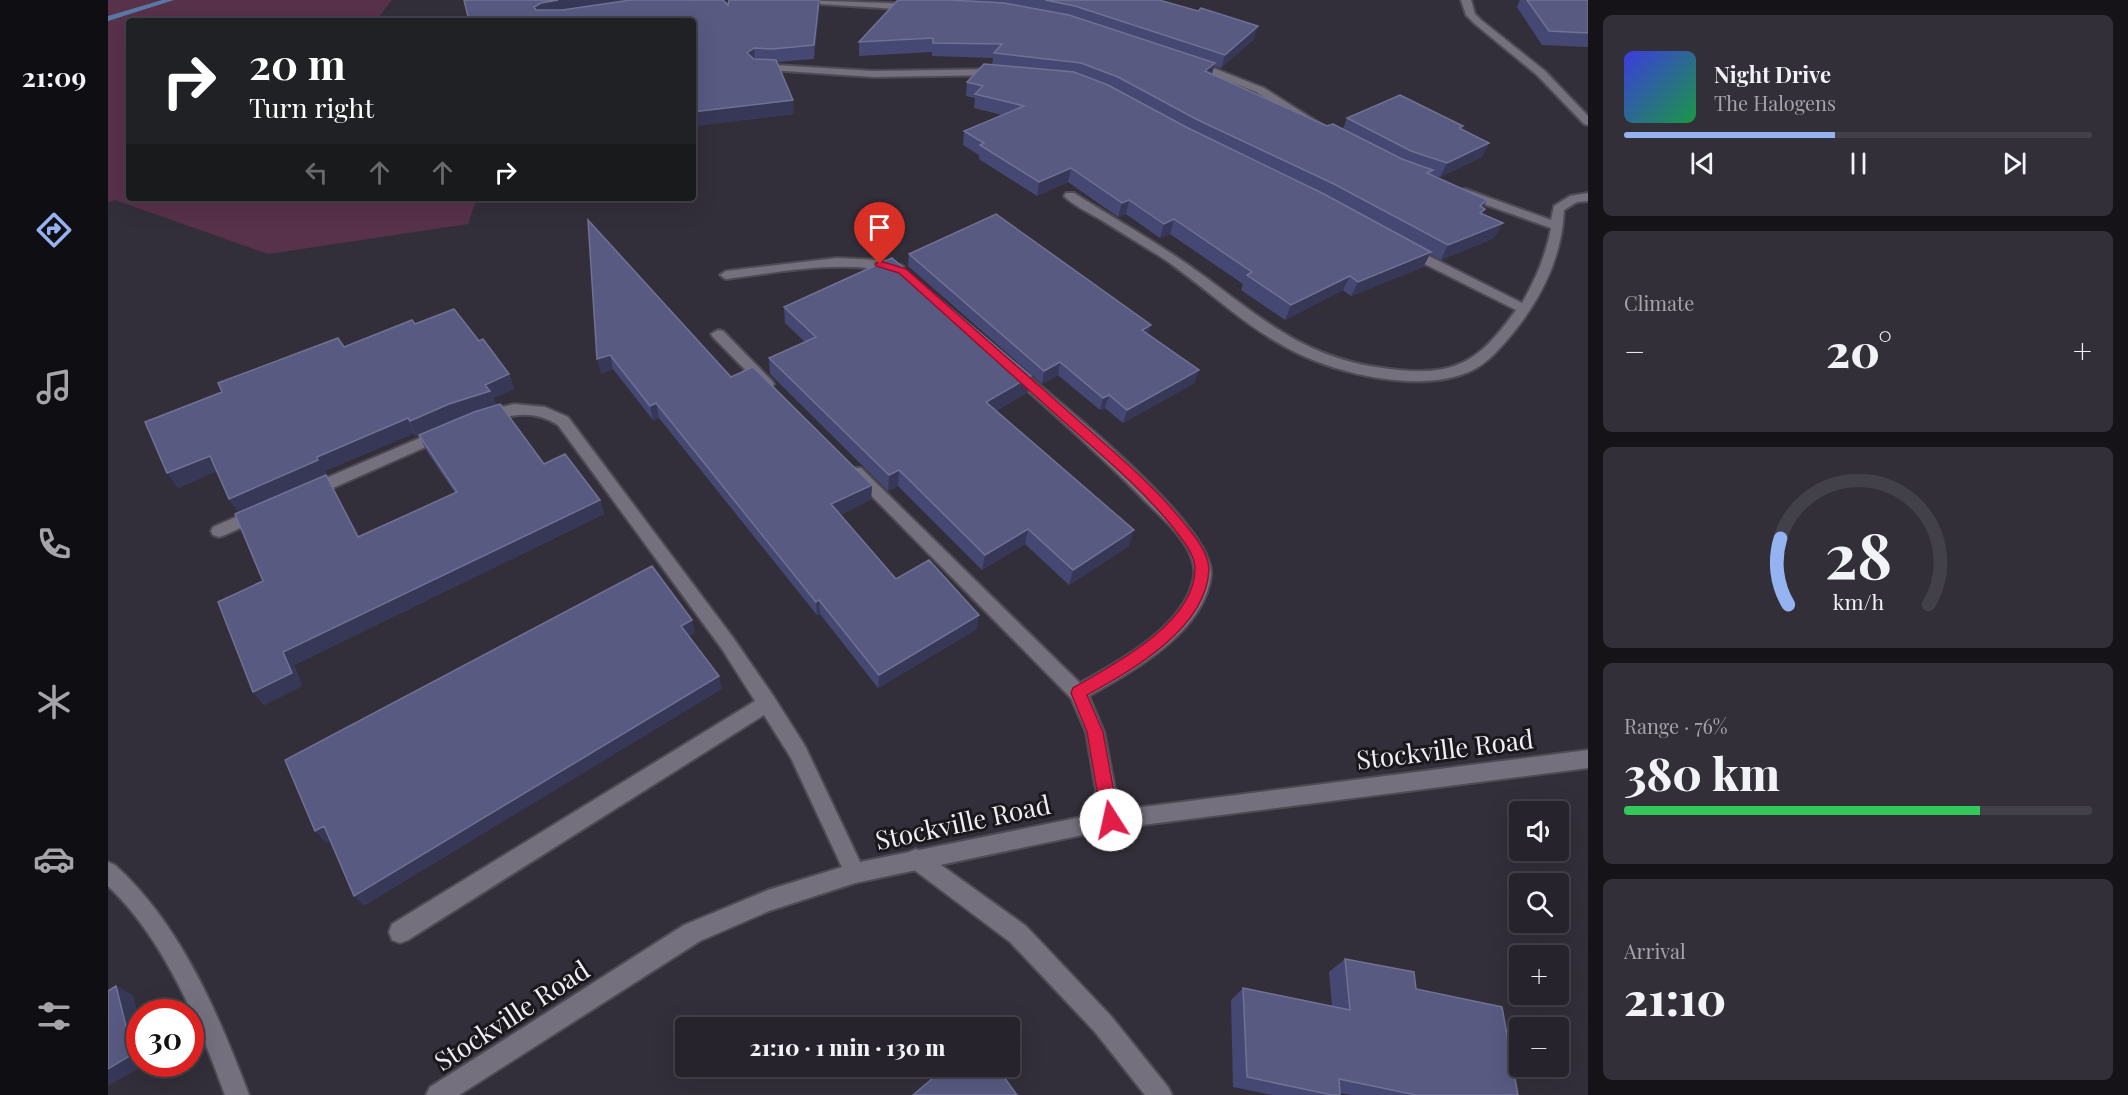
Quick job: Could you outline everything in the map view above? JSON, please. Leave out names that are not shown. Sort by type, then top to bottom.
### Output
[{"type":"street","points":[[804,0],[921,8]]},
{"type":"street","points":[[1466,0],[1471,15],[1478,22],[1541,73],[1588,122]]},
{"type":"street","points":[[1186,61],[1260,90],[1335,135]]},
{"type":"street","points":[[755,67],[874,74],[959,71],[1012,73]]},
{"type":"street","points":[[1454,189],[1558,226]]},
{"type":"street","points":[[1070,196],[1169,257],[1276,335],[1311,355],[1340,365],[1370,371],[1422,377],[1444,376],[1462,370],[1491,351],[1524,309],[1547,270],[1558,226],[1558,209],[1574,199],[1588,197]]},
{"type":"street","points":[[1393,242],[1524,309]]},
{"type":"street","points":[[726,275],[854,263],[895,267],[911,279]]},
{"type":"street","points":[[718,334],[776,392]]},
{"type":"street","points":[[999,358],[1114,459],[1178,525],[1197,550],[1200,560],[1202,575],[1198,593],[1176,624],[1135,661],[1078,693]]},
{"type":"street","points":[[296,497],[500,411],[518,409],[554,413],[563,421],[728,644],[767,703],[798,752],[855,873]]},
{"type":"street","points":[[843,459],[1078,693],[1095,732],[1111,820]]},
{"type":"street","points":[[219,531],[274,507]]},
{"type":"street","points":[[400,932],[767,703]]},
{"type":"street","name":"Stockville Road","points":[[454,1091],[692,933],[768,901],[855,873],[1111,820],[1588,759]]},
{"type":"street","points":[[916,860],[1018,934],[1103,1024],[1160,1095]]},
{"type":"street","points":[[108,872],[139,901],[162,934],[197,1001],[237,1095]]},
{"type":"shaded area","points":[[108,0],[392,0],[378,18],[126,18],[126,201],[476,201],[468,224],[268,254],[115,200],[108,202]]},
{"type":"building","points":[[464,0],[558,0],[541,3],[534,7],[536,10],[562,10],[631,0],[723,0],[728,5],[729,0],[819,0],[814,45],[772,49],[754,48],[747,53],[754,59],[776,60],[793,100],[696,112],[696,18],[468,18]]},
{"type":"building","points":[[898,0],[1004,3],[1069,15],[1215,63],[1205,71],[1327,126],[1333,124],[1402,159],[1433,170],[1427,173],[1487,200],[1480,206],[1485,209],[1480,213],[1503,223],[1448,245],[1334,184],[1196,119],[1118,77],[1081,63],[994,53],[1002,44],[933,43],[933,38],[859,42]]},
{"type":"building","points":[[1045,0],[1159,0],[1198,11],[1201,8],[1258,26],[1225,55],[1075,6]]},
{"type":"building","points":[[1527,0],[1588,0],[1588,33],[1549,31]]},
{"type":"building","points":[[984,64],[1074,72],[1108,85],[1186,127],[1324,194],[1431,252],[1358,282],[1350,276],[1291,305],[1247,275],[1252,272],[1174,219],[1164,224],[1129,200],[1122,203],[1071,168],[1039,182],[980,145],[984,143],[964,131],[1024,106],[975,94],[983,86],[967,82]]},
{"type":"building","points":[[1400,95],[1463,126],[1459,128],[1489,143],[1447,163],[1411,151],[1347,118]]},
{"type":"building","points":[[996,214],[1151,325],[1142,330],[1199,370],[1127,410],[1109,395],[1103,398],[1060,362],[1044,371],[909,254]]},
{"type":"building","points":[[588,220],[731,377],[753,367],[872,485],[831,504],[896,579],[929,560],[979,615],[879,675],[819,600],[816,602],[656,403],[650,406],[610,355],[597,359]]},
{"type":"building","points":[[892,258],[1031,376],[986,402],[1134,530],[1073,570],[1028,529],[985,555],[899,470],[889,475],[769,358],[816,337],[784,307]]},
{"type":"building","points":[[454,309],[479,341],[483,339],[509,374],[485,385],[490,391],[449,404],[410,421],[408,418],[317,457],[318,460],[229,499],[210,456],[167,473],[145,422],[222,392],[218,383],[338,338],[344,347],[412,320],[415,324]]},
{"type":"building","points":[[500,404],[544,464],[565,454],[600,500],[283,652],[292,673],[253,692],[218,602],[263,581],[235,514],[326,475],[358,537],[457,492],[419,435],[474,412]]},
{"type":"building","points":[[652,566],[692,620],[681,626],[719,676],[354,896],[324,826],[315,831],[285,760]]},
{"type":"building","points":[[1345,959],[1414,972],[1416,989],[1502,1007],[1509,1046],[1509,1077],[1515,1077],[1518,1095],[1416,1095],[1339,1079],[1340,1095],[1332,1095],[1247,1077],[1243,988],[1350,1010]]},
{"type":"building","points":[[116,986],[126,1026],[126,1058],[108,1069],[108,991]]},
{"type":"building","points":[[934,1077],[1004,1077],[1017,1095],[913,1095]]},
{"type":"waterway","points":[[108,19],[170,0]]},
{"type":"route","points":[[880,264],[902,271],[1114,459],[1178,525],[1197,550],[1202,568],[1198,593],[1176,624],[1135,661],[1078,693],[1095,732],[1111,820]]}]
